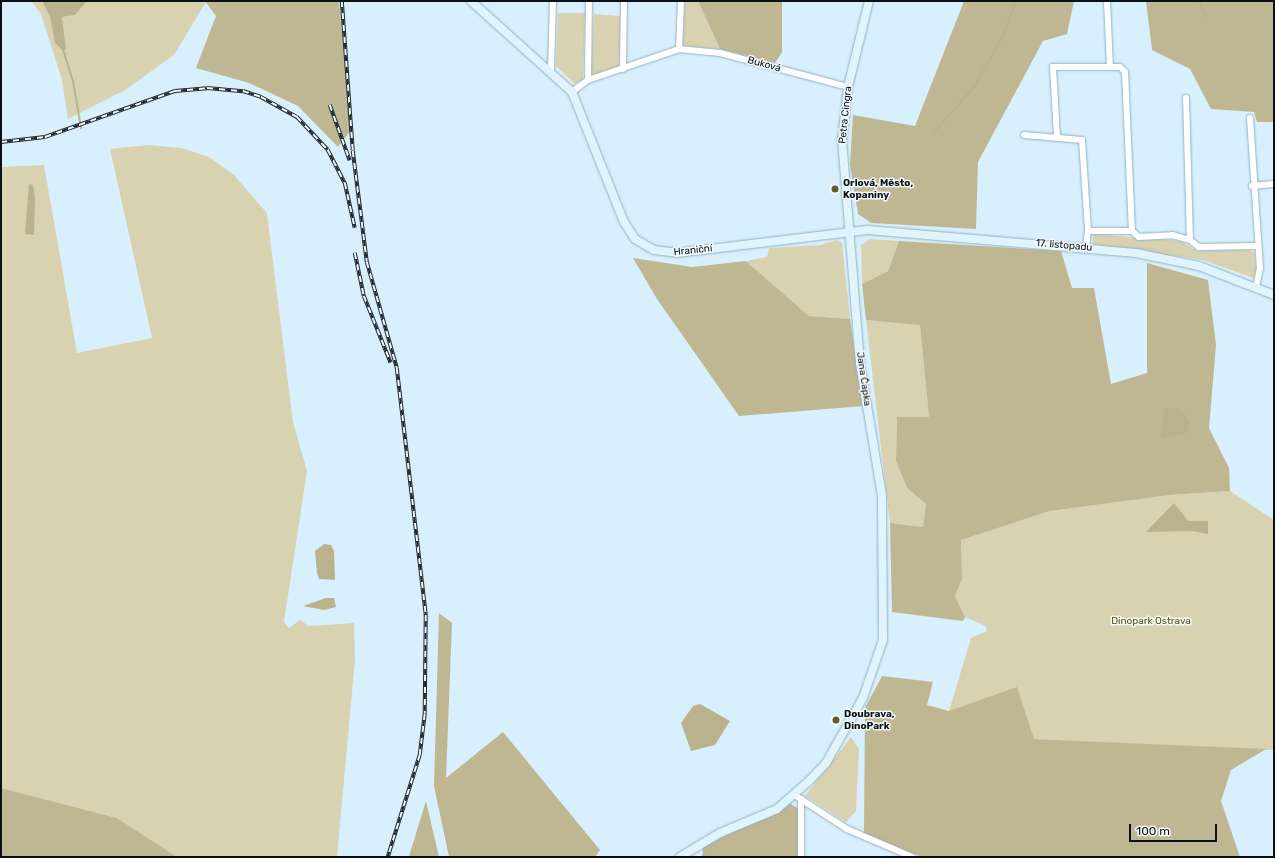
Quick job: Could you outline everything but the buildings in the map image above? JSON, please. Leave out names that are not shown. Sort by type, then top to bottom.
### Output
[{"type":"street","name":"Hraniční","points":[[471,1],[551,71],[572,92],[624,222],[635,239],[648,248],[677,253],[848,231]]},
{"type":"street","points":[[551,71],[553,1]]},
{"type":"street","points":[[588,80],[589,1]]},
{"type":"street","points":[[622,69],[624,1]]},
{"type":"street","points":[[679,49],[681,1]]},
{"type":"street","name":"Petra Cingra","points":[[848,231],[842,140],[848,87],[869,1]]},
{"type":"street","points":[[1107,1],[1110,66]]},
{"type":"street","name":"Buková","points":[[572,92],[588,80],[679,49],[720,53],[848,87]]},
{"type":"street","points":[[1056,137],[1053,67],[1120,67],[1127,77],[1132,231]]},
{"type":"street","points":[[1186,98],[1190,240]]},
{"type":"street","points":[[1250,118],[1255,246],[1260,268],[1256,287]]},
{"type":"street","points":[[1024,135],[1082,140],[1084,145],[1088,231],[1086,248]]},
{"type":"street","points":[[1252,186],[1274,184]]},
{"type":"street","name":"17. listopadu","points":[[848,231],[868,230],[1086,248],[1183,262],[1256,287],[1274,296]]},
{"type":"street","name":"Jana Čapka","points":[[680,857],[720,832],[777,809],[798,798],[826,763],[876,670],[885,618],[882,496],[860,363],[848,231]]},
{"type":"street","points":[[1088,231],[1132,231],[1139,237],[1172,235],[1190,240],[1199,248],[1255,246]]},
{"type":"street","points":[[798,798],[801,857]]},
{"type":"street","points":[[798,798],[847,830],[912,857]]},
{"type":"green space","points":[[31,1],[42,1],[50,17],[55,43],[66,49],[62,17],[75,15],[87,1],[206,2],[174,55],[125,90],[68,119],[62,80],[41,14]]},
{"type":"green space","points":[[685,1],[698,1],[720,49],[683,46]]},
{"type":"green space","points":[[558,13],[585,13],[583,79],[575,84],[556,66]]},
{"type":"green space","points":[[594,14],[621,16],[619,67],[590,76]]},
{"type":"green space","points":[[149,145],[181,148],[209,157],[233,174],[267,213],[293,422],[307,471],[284,622],[289,628],[300,620],[309,626],[354,623],[355,660],[337,857],[177,857],[117,818],[1,788],[1,167],[44,165],[77,353],[152,338],[110,149]]},
{"type":"green space","points":[[1094,234],[1181,241],[1197,251],[1249,250],[1254,252],[1257,273],[1256,279],[1203,260],[1092,244]]},
{"type":"green space","points":[[870,239],[899,241],[888,271],[862,284],[861,245]]},
{"type":"green space","points":[[837,240],[842,243],[850,319],[809,316],[746,261],[767,257],[769,248],[821,245]]},
{"type":"green space","points":[[866,320],[920,324],[929,417],[897,418],[896,461],[907,488],[926,504],[923,527],[890,523]]},
{"type":"green space","name":"Dinopark Ostrava","points":[[1230,491],[1274,520],[1274,750],[1034,739],[949,711],[971,638],[987,631],[986,626],[965,617],[955,596],[962,579],[961,540],[1050,511],[1170,495]]},
{"type":"green space","points":[[851,737],[859,749],[856,811],[846,822],[805,796]]},
{"type":"shaded area","points":[[42,1],[87,1],[75,15],[62,17],[66,49],[63,51],[55,43],[50,17]]},
{"type":"shaded area","points":[[205,1],[339,1],[351,130],[338,147],[298,106],[249,83],[196,68],[216,16]]},
{"type":"shaded area","points":[[698,1],[782,1],[782,52],[775,63],[720,49]]},
{"type":"shaded area","points":[[964,1],[1074,1],[1067,34],[1043,41],[978,162],[976,229],[871,223],[858,214],[850,165],[853,115],[915,126]]},
{"type":"shaded area","points":[[1146,1],[1274,1],[1274,122],[1257,122],[1254,112],[1211,109],[1190,69],[1152,50]]},
{"type":"shaded area","points":[[29,184],[33,185],[35,198],[34,235],[25,234]]},
{"type":"shaded area","points":[[899,241],[1061,251],[1072,288],[1094,288],[1111,384],[1147,373],[1147,263],[1208,280],[1216,345],[1209,428],[1229,468],[1230,491],[1170,495],[1050,511],[961,540],[962,579],[955,596],[965,617],[963,621],[892,612],[890,523],[923,527],[926,504],[907,488],[896,461],[897,417],[929,417],[920,325],[866,320],[862,284],[888,271]]},
{"type":"shaded area","points":[[633,258],[692,267],[746,261],[809,316],[850,319],[863,406],[739,416],[657,299]]},
{"type":"shaded area","points":[[1164,408],[1177,408],[1185,414],[1190,422],[1185,434],[1161,438]]},
{"type":"shaded area","points":[[1174,503],[1188,521],[1208,521],[1208,534],[1192,531],[1146,532]]},
{"type":"shaded area","points":[[324,544],[331,545],[334,551],[335,580],[319,579],[317,573],[315,551]]},
{"type":"shaded area","points":[[326,598],[334,598],[336,607],[324,610],[303,606]]},
{"type":"shaded area","points":[[439,613],[452,623],[446,778],[503,732],[600,850],[595,857],[449,857],[434,786]]},
{"type":"shaded area","points":[[882,676],[933,682],[927,705],[949,711],[1017,687],[1034,739],[1266,749],[1231,770],[1221,801],[1240,857],[921,857],[864,833],[865,708]]},
{"type":"shaded area","points":[[700,704],[730,721],[715,745],[691,751],[681,723],[693,706]]},
{"type":"shaded area","points":[[1,788],[117,818],[177,857],[1,857]]},
{"type":"shaded area","points":[[426,801],[439,857],[409,857],[410,853]]},
{"type":"shaded area","points":[[789,803],[799,809],[803,857],[702,857],[703,847]]},
{"type":"waterway","points":[[934,132],[975,86],[1003,36],[1016,1]]},
{"type":"waterway","points":[[1199,1],[1206,18]]},
{"type":"waterway","points":[[63,49],[73,81],[81,128]]},
{"type":"railway","points":[[342,1],[353,151],[367,262],[397,368],[426,615],[425,714],[420,755],[388,857]]},
{"type":"railway","points":[[1,142],[45,137],[175,91],[207,88],[243,91],[261,97],[297,117],[328,150],[345,183],[355,228]]},
{"type":"railway","points":[[330,105],[350,161]]},
{"type":"railway","points":[[355,253],[364,296],[391,363]]},
{"type":"place","name":"Orlová, Město, Kopaniny","points":[[835,189]]},
{"type":"place","name":"Doubrava, DinoPark","points":[[836,720]]}]
